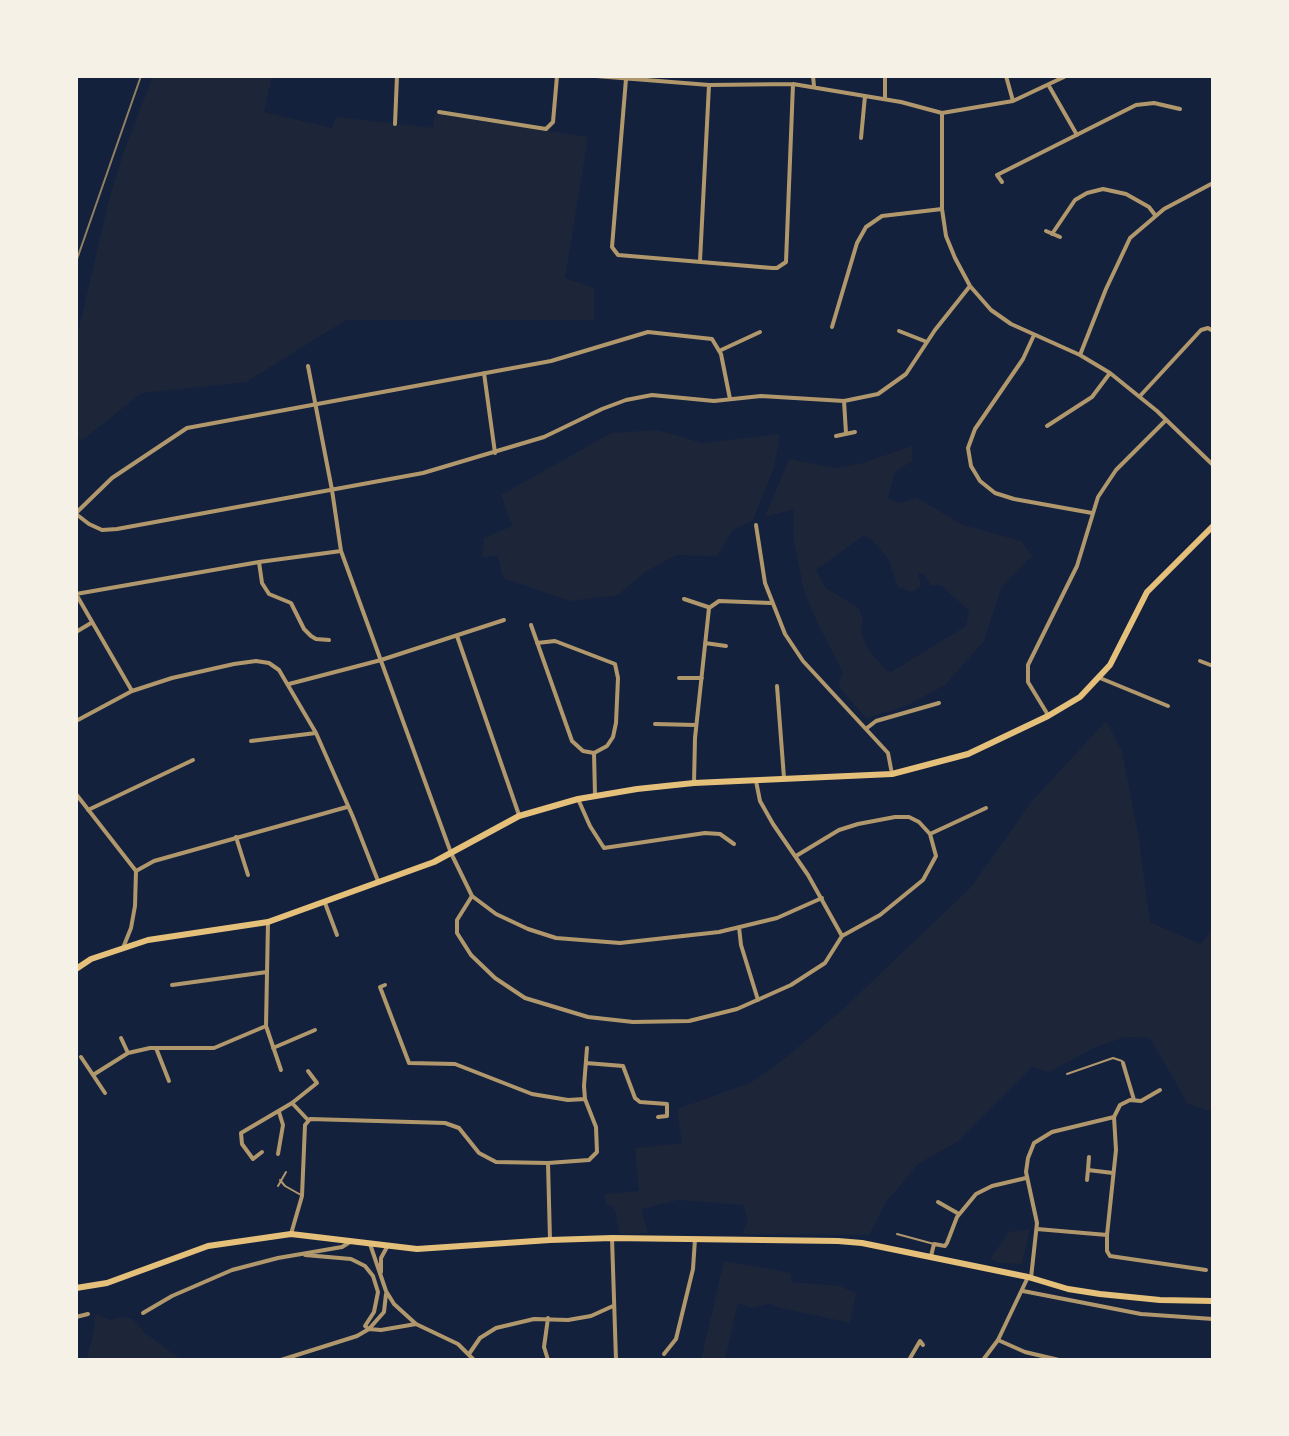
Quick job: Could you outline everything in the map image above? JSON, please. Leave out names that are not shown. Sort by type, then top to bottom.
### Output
[{"type":"main road","points":[[76,969],[91,959],[148,940],[268,922],[325,903],[451,853],[519,816],[578,799],[694,783],[892,774],[968,754],[1048,716],[1080,697],[1100,678],[1125,639],[1147,592],[1213,526]]},
{"type":"main road","points":[[76,1288],[107,1283],[208,1246],[291,1234],[387,1247],[473,1247],[612,1238],[838,1241],[862,1243],[1030,1277],[1068,1289],[1160,1300],[1213,1301]]},
{"type":"street","points":[[395,124],[397,76]]},
{"type":"street","points":[[439,112],[546,129],[553,122],[557,76]]},
{"type":"street","points":[[596,76],[687,84],[814,86],[942,113],[1013,101],[1066,76]]},
{"type":"street","points":[[687,76],[687,84]]},
{"type":"street","points":[[813,76],[814,86]]},
{"type":"street","points":[[885,76],[885,99]]},
{"type":"street","points":[[1006,76],[1013,101]]},
{"type":"street","points":[[626,79],[612,247],[618,255],[772,268],[786,262],[793,84]]},
{"type":"street","points":[[700,261],[709,85]]},
{"type":"street","points":[[1049,86],[1077,135]]},
{"type":"street","points":[[861,138],[865,96]]},
{"type":"street","points":[[1002,182],[997,175],[1136,105],[1154,103],[1180,109]]},
{"type":"street","points":[[942,113],[942,209],[946,236],[970,286],[991,310],[1110,373],[1140,396],[1213,465]]},
{"type":"street","points":[[1080,355],[1130,238],[1155,215],[1213,183]]},
{"type":"street","points":[[1052,234],[1075,200],[1103,189],[1126,194],[1149,207],[1155,215]]},
{"type":"street","points":[[832,327],[857,243],[866,227],[882,216],[942,209]]},
{"type":"street","points":[[1046,231],[1060,237]]},
{"type":"street","points":[[730,399],[719,351],[712,339],[648,332],[551,361],[187,428],[112,478],[76,513],[102,530],[117,529],[423,473],[544,437],[626,400],[652,395],[714,401],[761,396],[844,401],[878,394],[906,374],[970,286]]},
{"type":"street","points":[[1140,396],[1201,330],[1208,328],[1213,331]]},
{"type":"street","points":[[899,331],[928,342]]},
{"type":"street","points":[[719,351],[760,332]]},
{"type":"street","points":[[1034,335],[1023,359],[975,429],[968,448],[971,466],[980,481],[995,493],[1092,513]]},
{"type":"street","points":[[308,366],[341,551],[451,853],[472,896],[496,914],[556,938],[620,943],[666,940],[739,927],[777,918],[822,898]]},
{"type":"street","points":[[484,373],[495,453]]},
{"type":"street","points":[[1056,429],[1050,424],[1092,397],[1110,373]]},
{"type":"street","points":[[844,401],[846,433]]},
{"type":"street","points":[[1048,716],[1028,682],[1028,665],[1077,566],[1098,497],[1116,470],[1166,420]]},
{"type":"street","points":[[836,436],[855,432]]},
{"type":"street","points":[[756,525],[765,583],[785,634],[803,661],[888,753],[892,774]]},
{"type":"street","points":[[132,691],[76,594],[341,551]]},
{"type":"street","points":[[259,562],[262,583],[269,594],[291,603],[311,636],[329,640]]},
{"type":"street","points":[[684,599],[709,608]]},
{"type":"street","points":[[694,783],[696,725],[709,608],[719,601],[771,603]]},
{"type":"street","points":[[289,684],[381,660],[504,620]]},
{"type":"street","points":[[76,632],[91,623]]},
{"type":"street","points":[[531,625],[537,643],[572,741],[583,751],[594,753],[607,746],[613,737],[618,678],[615,664],[555,641],[537,643]]},
{"type":"street","points":[[457,636],[519,816]]},
{"type":"street","points":[[705,643],[726,646]]},
{"type":"street","points":[[76,721],[132,691],[172,678],[256,661],[269,663],[279,670],[289,684],[316,733],[379,883]]},
{"type":"street","points":[[1200,661],[1213,666]]},
{"type":"street","points":[[679,678],[702,678]]},
{"type":"street","points":[[1100,678],[1168,706]]},
{"type":"street","points":[[777,686],[784,778]]},
{"type":"street","points":[[867,728],[876,721],[939,703]]},
{"type":"street","points":[[655,724],[696,725]]},
{"type":"street","points":[[251,741],[316,733]]},
{"type":"street","points":[[594,753],[595,796]]},
{"type":"street","points":[[88,810],[193,760]]},
{"type":"street","points":[[756,779],[760,801],[822,898],[842,936]]},
{"type":"street","points":[[76,794],[136,871],[135,906],[123,948]]},
{"type":"street","points":[[578,799],[604,848],[705,833],[720,834],[734,844]]},
{"type":"street","points":[[136,871],[154,861],[348,807]]},
{"type":"street","points":[[930,834],[986,808]]},
{"type":"street","points":[[472,896],[457,920],[457,933],[471,955],[495,978],[525,998],[588,1017],[633,1022],[689,1021],[737,1009],[791,985],[825,963],[842,936],[880,915],[923,880],[936,856],[930,834],[919,822],[909,817],[880,819],[839,830],[796,856]]},
{"type":"street","points":[[236,837],[248,875]]},
{"type":"street","points":[[325,903],[337,935]]},
{"type":"street","points":[[268,922],[266,1026],[281,1070]]},
{"type":"street","points":[[739,927],[744,956],[758,1000]]},
{"type":"street","points":[[172,985],[267,972]]},
{"type":"street","points":[[380,987],[409,1063]]},
{"type":"street","points":[[93,1075],[128,1053],[156,1048],[214,1048],[266,1026]]},
{"type":"street","points":[[273,1048],[315,1030]]},
{"type":"street","points":[[121,1038],[128,1053]]},
{"type":"street","points":[[156,1048],[169,1081]]},
{"type":"street","points":[[292,1103],[308,1120],[445,1123],[459,1128],[479,1153],[496,1162],[589,1160],[597,1152],[596,1127],[585,1099],[587,1048]]},
{"type":"street","points":[[81,1057],[105,1093]]},
{"type":"street","points":[[586,1063],[623,1066],[635,1098],[640,1102],[667,1104],[670,1116],[658,1117]]},
{"type":"street","points":[[1123,1063],[1134,1100]]},
{"type":"street","points":[[401,1064],[455,1064],[532,1094],[568,1100],[585,1099]]},
{"type":"street","points":[[262,1152],[251,1161],[240,1140],[241,1133],[279,1112],[317,1083],[308,1071]]},
{"type":"street","points":[[1160,1090],[1141,1101],[1120,1105],[1114,1117],[1117,1138],[1107,1251],[1110,1256],[1206,1270]]},
{"type":"street","points":[[278,1154],[283,1125],[279,1112]]},
{"type":"street","points":[[983,1360],[998,1340],[1030,1277],[1037,1229],[1026,1178],[1028,1158],[1039,1138],[1060,1129],[1114,1117]]},
{"type":"street","points":[[291,1234],[302,1196],[305,1125],[308,1120]]},
{"type":"street","points":[[1087,1180],[1089,1157]]},
{"type":"street","points":[[548,1163],[550,1240]]},
{"type":"street","points":[[1088,1170],[1113,1173]]},
{"type":"street","points":[[931,1258],[934,1244],[945,1246],[959,1214],[972,1198],[984,1189],[1026,1178]]},
{"type":"street","points":[[938,1202],[959,1214]]},
{"type":"street","points":[[1037,1229],[1107,1235]]},
{"type":"street","points":[[612,1238],[616,1360]]},
{"type":"street","points":[[664,1354],[676,1339],[693,1269],[695,1239]]},
{"type":"street","points":[[143,1313],[172,1296],[232,1270],[342,1247],[351,1241]]},
{"type":"street","points":[[370,1244],[386,1291],[394,1304],[416,1324],[448,1338],[474,1360]]},
{"type":"street","points":[[381,1275],[381,1258],[387,1247]]},
{"type":"street","points":[[303,1255],[351,1259],[365,1266],[373,1276],[378,1292],[374,1312],[365,1326],[369,1329],[416,1324]]},
{"type":"street","points":[[281,1360],[357,1336],[369,1329],[384,1312],[386,1291]]},
{"type":"street","points":[[1023,1291],[1105,1308],[1213,1319]]},
{"type":"street","points":[[469,1354],[488,1331],[548,1318],[568,1320],[591,1316],[613,1306]]},
{"type":"street","points":[[76,1317],[88,1314]]},
{"type":"street","points":[[548,1318],[544,1347],[548,1360]]},
{"type":"street","points":[[998,1340],[1025,1352],[1059,1360]]},
{"type":"street","points":[[909,1360],[920,1341],[923,1345]]},
{"type":"lane","points":[[1067,1074],[1113,1058],[1123,1063]]},
{"type":"lane","points":[[278,1186],[286,1172]]},
{"type":"lane","points":[[280,1180],[302,1196]]},
{"type":"lane","points":[[897,1234],[934,1244]]},
{"type":"shaded area","points":[[153,76],[272,76],[264,112],[332,128],[336,117],[433,128],[435,114],[588,137],[565,278],[594,288],[594,320],[346,320],[246,382],[142,393],[82,440],[76,437],[76,341],[108,204],[123,154]]},
{"type":"shaded area","points":[[658,430],[702,443],[780,434],[774,468],[753,520],[733,530],[717,556],[676,555],[645,572],[618,595],[570,601],[503,578],[498,556],[482,557],[484,538],[512,526],[501,495],[611,433]]},
{"type":"shaded area","points":[[912,446],[912,461],[895,472],[888,498],[900,503],[917,498],[963,525],[1021,541],[1032,556],[1001,588],[984,641],[945,685],[906,706],[866,718],[838,686],[843,672],[804,591],[794,542],[793,509],[765,517],[789,459],[835,468],[863,463]],"holes":[[[863,536],[870,538],[888,558],[898,587],[912,592],[921,586],[918,574],[923,573],[931,585],[941,585],[969,611],[966,626],[891,672],[868,649],[861,633],[863,621],[859,608],[826,588],[816,570]]]},
{"type":"shaded area","points":[[1106,721],[1122,751],[1138,833],[1150,922],[1200,944],[1210,932],[1213,919],[1213,1112],[1188,1104],[1150,1038],[1125,1037],[1096,1047],[1049,1072],[1032,1067],[957,1142],[918,1164],[886,1202],[869,1235],[742,1234],[748,1221],[743,1205],[678,1200],[641,1209],[648,1233],[619,1234],[616,1215],[612,1205],[606,1205],[605,1194],[639,1191],[635,1148],[682,1143],[677,1109],[750,1083],[840,1012],[971,887],[1033,800]]},
{"type":"shaded area","points":[[1030,1229],[1022,1264],[1000,1263],[990,1259],[1009,1232]]},
{"type":"shaded area","points":[[724,1261],[791,1273],[791,1282],[840,1286],[856,1293],[850,1323],[773,1306],[772,1303],[752,1308],[738,1303],[725,1360],[701,1360]]},
{"type":"shaded area","points":[[96,1314],[110,1320],[121,1317],[133,1319],[145,1333],[182,1360],[87,1360]]},
{"type":"railway","points":[[76,262],[141,76]]}]
